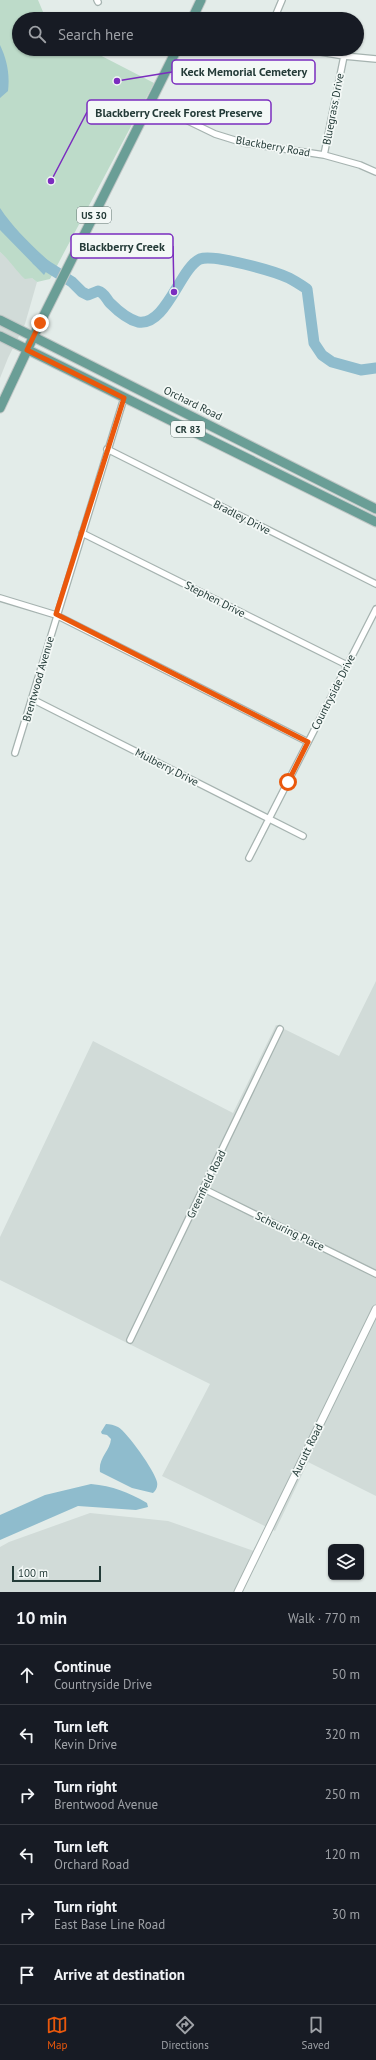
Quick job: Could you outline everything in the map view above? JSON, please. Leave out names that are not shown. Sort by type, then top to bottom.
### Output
[{"type":"main road","points":[[195,12],[201,0]]},
{"type":"main road","name":"US 30","points":[[0,408],[58,287],[174,56]]},
{"type":"main road","name":"Orchard Road","points":[[0,320],[376,509]]},
{"type":"main road","points":[[0,336],[27,350]]},
{"type":"main road","name":"CR 83","points":[[27,350],[376,522]]},
{"type":"street","points":[[277,12],[282,0]]},
{"type":"street","points":[[344,56],[376,59]]},
{"type":"street","name":"Bluegrass Drive","points":[[324,155],[344,56]]},
{"type":"street","name":"Blackberry Road","points":[[151,103],[215,134],[244,143],[324,155],[360,165],[376,172]]},
{"type":"street","name":"Brentwood Avenue","points":[[15,753],[56,614],[124,398]]},
{"type":"street","name":"Bradley Drive","points":[[107,449],[376,584]]},
{"type":"street","name":"Stephen Drive","points":[[82,533],[347,665]]},
{"type":"street","points":[[0,598],[56,614],[308,742]]},
{"type":"street","name":"Countryside Drive","points":[[249,858],[376,609]]},
{"type":"street","name":"Mulberry Drive","points":[[32,699],[303,836]]},
{"type":"street","name":"Greenfield Road","points":[[130,1340],[204,1189],[280,1028]]},
{"type":"street","name":"Scheuring Place","points":[[204,1189],[376,1274]]},
{"type":"street","name":"Aucutt Road","points":[[238,1592],[376,1309]]},
{"type":"shaded area","points":[[0,252],[37,282],[25,324],[0,378]]},
{"type":"shaded area","points":[[376,981],[376,1496],[308,1462],[275,1531],[162,1476],[210,1384],[0,1280],[0,1237],[93,1041],[233,1113],[276,1025],[339,1056]]},
{"type":"shaded area","points":[[90,1513],[168,1521],[254,1551],[234,1592],[0,1592],[0,1547],[9,1542]]},
{"type":"green space","points":[[0,0],[38,0],[43,12],[12,12],[12,56],[102,56],[154,83],[50,279],[37,282],[32,278],[25,279],[0,252]]},
{"type":"water","points":[[0,45],[6,62],[9,79],[8,91],[0,98]]},
{"type":"water","points":[[0,208],[11,223],[51,263],[44,275],[0,230]]},
{"type":"water","points":[[106,1424],[118,1427],[122,1430],[146,1461],[157,1482],[153,1493],[132,1488],[100,1472],[102,1459],[109,1447],[111,1439],[101,1432]]},
{"type":"water","points":[[91,1484],[106,1486],[127,1493],[147,1503],[148,1507],[136,1510],[78,1506],[0,1540],[0,1515],[45,1495]]},
{"type":"waterway","points":[[37,260],[72,282],[82,292],[88,295],[98,291],[100,292],[119,312],[138,322],[148,321],[157,316],[165,307],[186,273],[193,264],[200,259],[207,258],[230,261],[271,271],[289,278],[307,289],[314,343],[322,355],[332,362],[361,370],[376,368]]},
{"type":"place","name":"Keck Memorial Cemetery","points":[[117,81]]},
{"type":"place","name":"Blackberry Creek Forest Preserve","points":[[51,181]]},
{"type":"place","name":"Blackberry Creek","points":[[174,292]]},
{"type":"route","points":[[40,323],[27,350],[124,398],[107,449],[60,607],[56,614],[308,742],[288,782]]}]
